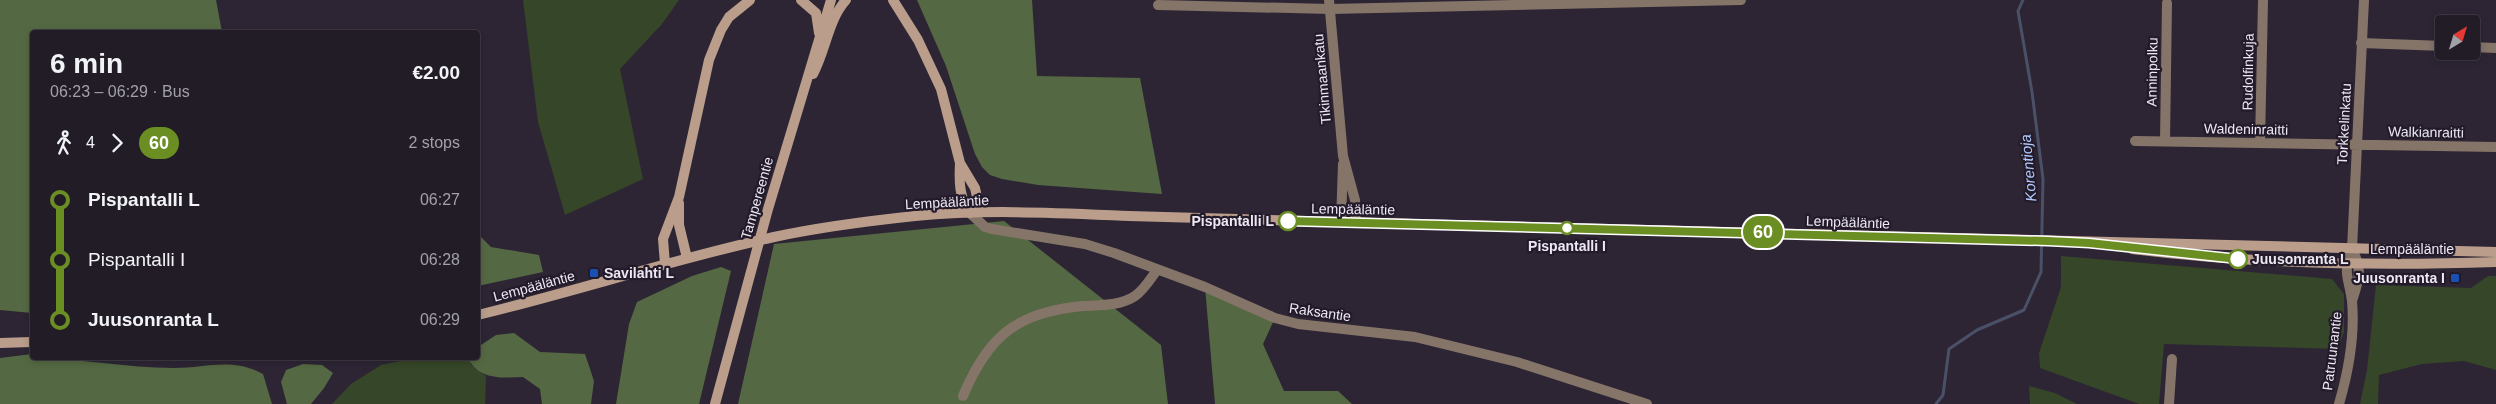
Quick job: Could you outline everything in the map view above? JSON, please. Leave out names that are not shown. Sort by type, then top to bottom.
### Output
[{"type":"main road","points":[[665,264],[663,239],[679,197],[715,44],[729,17],[750,0]]},
{"type":"main road","points":[[801,0],[816,13],[818,44]]},
{"type":"main road","name":"Tampereentie","points":[[715,404],[768,209],[831,0]]},
{"type":"main road","points":[[803,92],[822,56],[836,15],[846,0]]},
{"type":"main road","points":[[886,0],[908,23]]},
{"type":"main road","points":[[894,0],[930,63],[941,90],[960,163],[975,188],[976,197],[970,213]]},
{"type":"main road","points":[[960,163],[959,184],[962,201],[970,213]]},
{"type":"main road","points":[[679,197],[679,225],[688,258]]},
{"type":"main road","name":"Lempääläntie","points":[[480,314],[776,236],[849,224],[970,213],[1751,231],[2089,243],[2230,244],[2496,252]]},
{"type":"main road","name":"Lempääläntie","points":[[2089,243],[2228,258],[2346,263],[2496,262]]},
{"type":"main road","points":[[0,343],[30,342]]},
{"type":"street","points":[[1158,5],[1741,0]]},
{"type":"street","name":"Torkkelinkatu","points":[[2352,249],[2364,0]]},
{"type":"street","name":"Rudolfinkuja","points":[[2260,143],[2263,1]]},
{"type":"street","name":"Anninpolku","points":[[2166,141],[2167,2]]},
{"type":"street","name":"Tikinmaankatu","points":[[1330,4],[1343,156],[1341,222]]},
{"type":"street","points":[[2362,43],[2435,46]]},
{"type":"street","points":[[2480,47],[2496,48]]},
{"type":"street","name":"Waldeninraitti","points":[[2135,141],[2356,144]]},
{"type":"street","name":"Walkianraitti","points":[[2356,144],[2496,147]]},
{"type":"street","name":"Tikinmaankatu","points":[[1343,156],[1355,200],[1356,222]]},
{"type":"street","name":"Raksantie","points":[[970,213],[985,226],[992,229],[1085,244],[1114,253],[1205,287],[1275,318],[1298,324],[1415,338],[1517,362],[1647,404]]},
{"type":"street","points":[[2352,249],[2359,263]]},
{"type":"street","name":"Patruunantie","points":[[2352,249],[2346,263],[2346,275],[2352,302]]},
{"type":"street","name":"Patruunantie","points":[[2339,404],[2345,383],[2352,302],[2360,276],[2359,263]]},
{"type":"street","points":[[963,396],[971,376],[988,348],[1024,319],[1052,310],[1121,303],[1137,295],[1157,270]]},
{"type":"street","points":[[2169,404],[2172,359]]},
{"type":"green space","points":[[0,0],[216,0],[222,30],[30,30],[30,313],[0,310]]},
{"type":"green space","points":[[523,0],[679,0],[662,24],[620,69],[643,179],[565,215],[538,122]]},
{"type":"green space","points":[[917,0],[1032,0],[1037,76],[1140,78],[1162,194],[1038,185],[990,175],[982,167],[975,154],[946,66]]},
{"type":"green space","points":[[1004,221],[1161,345],[1168,404],[738,404],[774,244]]},
{"type":"green space","points":[[480,236],[491,247],[539,255],[543,272],[480,286]]},
{"type":"green space","points":[[2061,256],[2332,279],[2344,294],[2344,332],[2338,349],[2164,344],[2159,404],[2139,404],[2040,368],[2039,353],[2061,287]]},
{"type":"green space","points":[[721,267],[731,271],[699,404],[616,404],[629,324],[637,302],[692,276]]},
{"type":"green space","points":[[2488,276],[2496,276],[2496,370],[2464,361],[2422,364],[2379,375],[2378,404],[2360,404],[2367,370],[2376,285],[2471,288]]},
{"type":"green space","points":[[1205,287],[1275,318],[1263,344],[1284,391],[1338,391],[1352,404],[1215,404]]},
{"type":"green space","points":[[514,333],[540,352],[585,354],[594,381],[591,404],[542,404],[540,389],[523,377],[491,376],[478,370],[469,360],[480,360],[480,346],[496,335]]},
{"type":"green space","points":[[30,354],[30,360],[68,360],[156,368],[219,365],[241,366],[263,374],[272,404],[0,404],[0,358]]},
{"type":"green space","points":[[405,360],[469,360],[472,365],[486,376],[485,404],[332,404],[351,384],[381,365]]},
{"type":"green space","points":[[303,364],[322,365],[333,373],[311,404],[287,404],[281,382],[286,370]]},
{"type":"green space","points":[[2029,386],[2055,393],[2077,404],[2030,404]]},
{"type":"waterway","name":"Korentioja","points":[[1936,404],[1943,395],[1949,349],[1977,330],[2024,310],[2041,272],[2043,179],[2032,92],[2018,11],[2023,0]]},
{"type":"bus line","name":"60","points":[[1288,221],[1751,231],[1846,236],[2048,241],[2089,243],[2158,252],[2238,259]]},
{"type":"place","name":"Pispantalli L","points":[[1288,221]]},
{"type":"place","name":"Pispantalli I","points":[[1567,228]]},
{"type":"place","name":"Juusonranta L","points":[[2238,259]]},
{"type":"place","name":"Savilahti L","points":[[594,273]]},
{"type":"place","name":"Juusonranta I","points":[[2455,278]]}]
